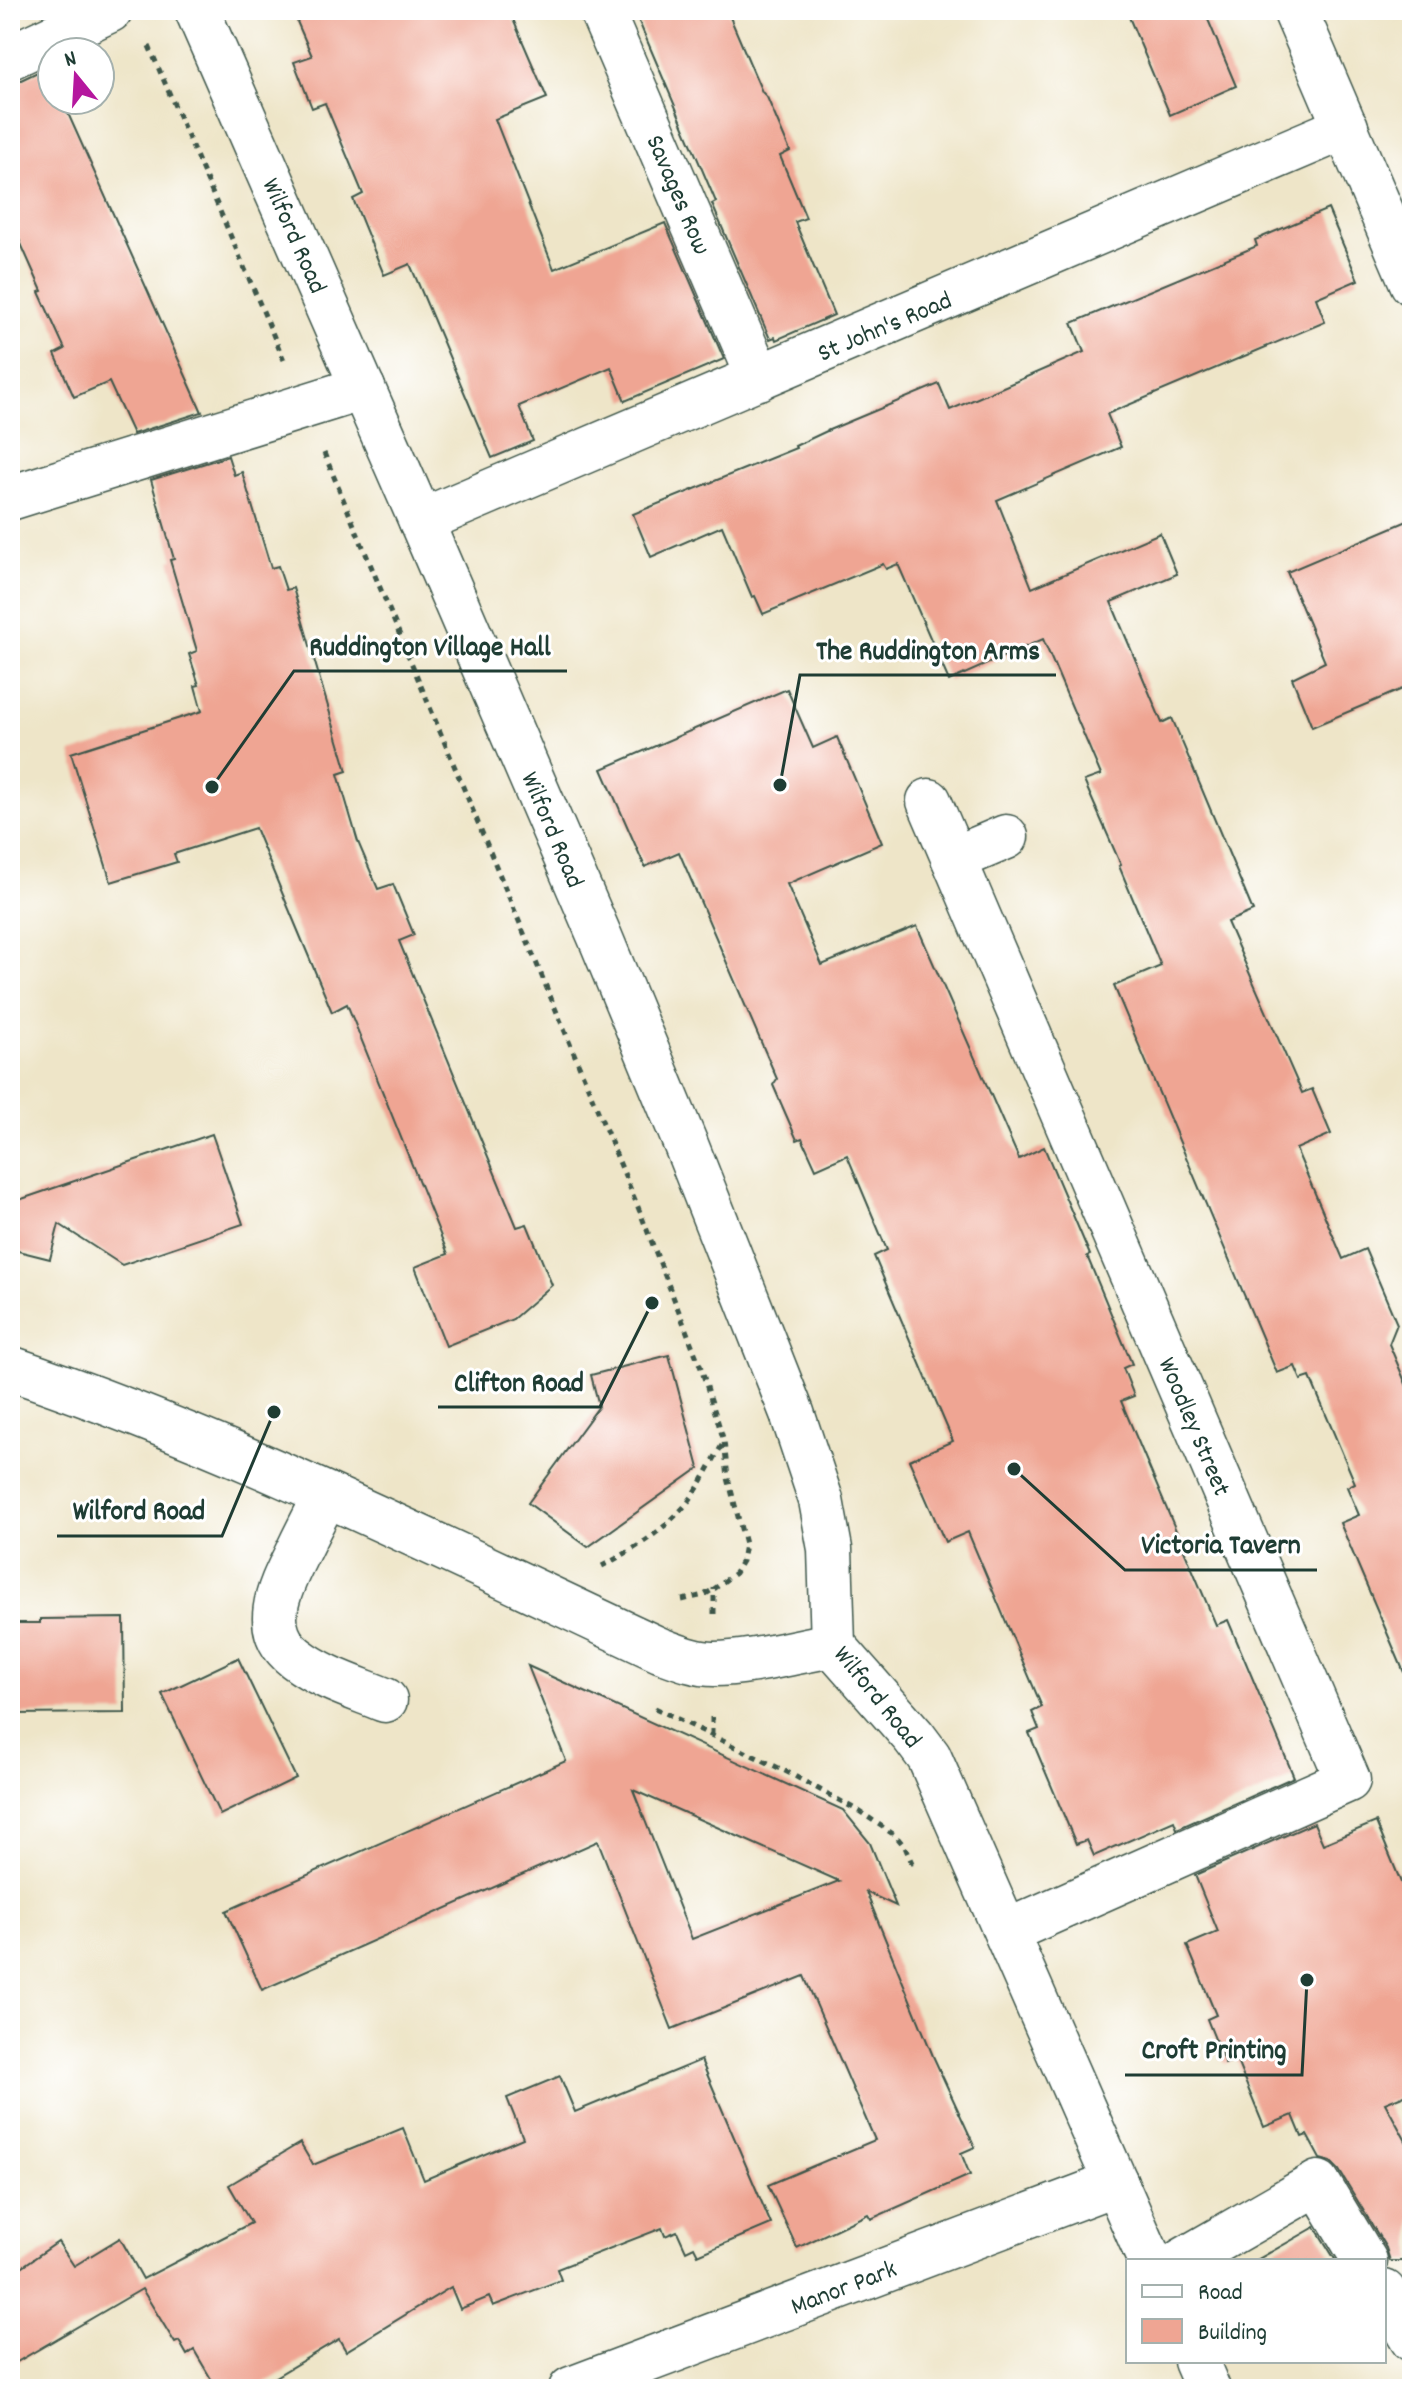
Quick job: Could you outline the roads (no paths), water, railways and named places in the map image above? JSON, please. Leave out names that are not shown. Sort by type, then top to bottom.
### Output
[{"type":"street","points":[[10,57],[110,10]]},
{"type":"street","name":"Wilford Road","points":[[197,10],[612,964],[792,1413],[821,1500],[830,1549],[833,1645],[929,1757],[1149,2259]]},
{"type":"street","name":"Savages Row","points":[[601,10],[759,378]]},
{"type":"street","points":[[1295,10],[1412,283]]},
{"type":"street","name":"St John's Road","points":[[421,521],[1346,127]]},
{"type":"street","points":[[10,498],[363,388]]},
{"type":"street","name":"Woodley Street","points":[[929,801],[1348,1780],[1006,1932]]},
{"type":"street","points":[[954,859],[1006,837]]},
{"type":"street","points":[[10,1368],[176,1429],[257,1463],[660,1650],[691,1661],[713,1664],[735,1662],[833,1645]]},
{"type":"street","points":[[326,1496],[279,1590],[274,1610],[278,1631],[296,1658],[329,1677],[385,1700]]},
{"type":"street","name":"Manor Park","points":[[571,2389],[1116,2183]]},
{"type":"street","points":[[1185,2259],[1318,2183],[1364,2259]]},
{"type":"street","points":[[1386,2295],[1412,2339]]},
{"type":"street","points":[[1197,2363],[1208,2389]]},
{"type":"place","name":"The Ruddington Arms","points":[[780,785]]},
{"type":"place","name":"Ruddington Village Hall","points":[[212,787]]},
{"type":"place","name":"Clifton Road","points":[[652,1303]]},
{"type":"place","name":"Wilford Road","points":[[274,1412]]},
{"type":"place","name":"Victoria Tavern","points":[[1014,1469]]},
{"type":"place","name":"Croft Printing","points":[[1307,1980]]}]
